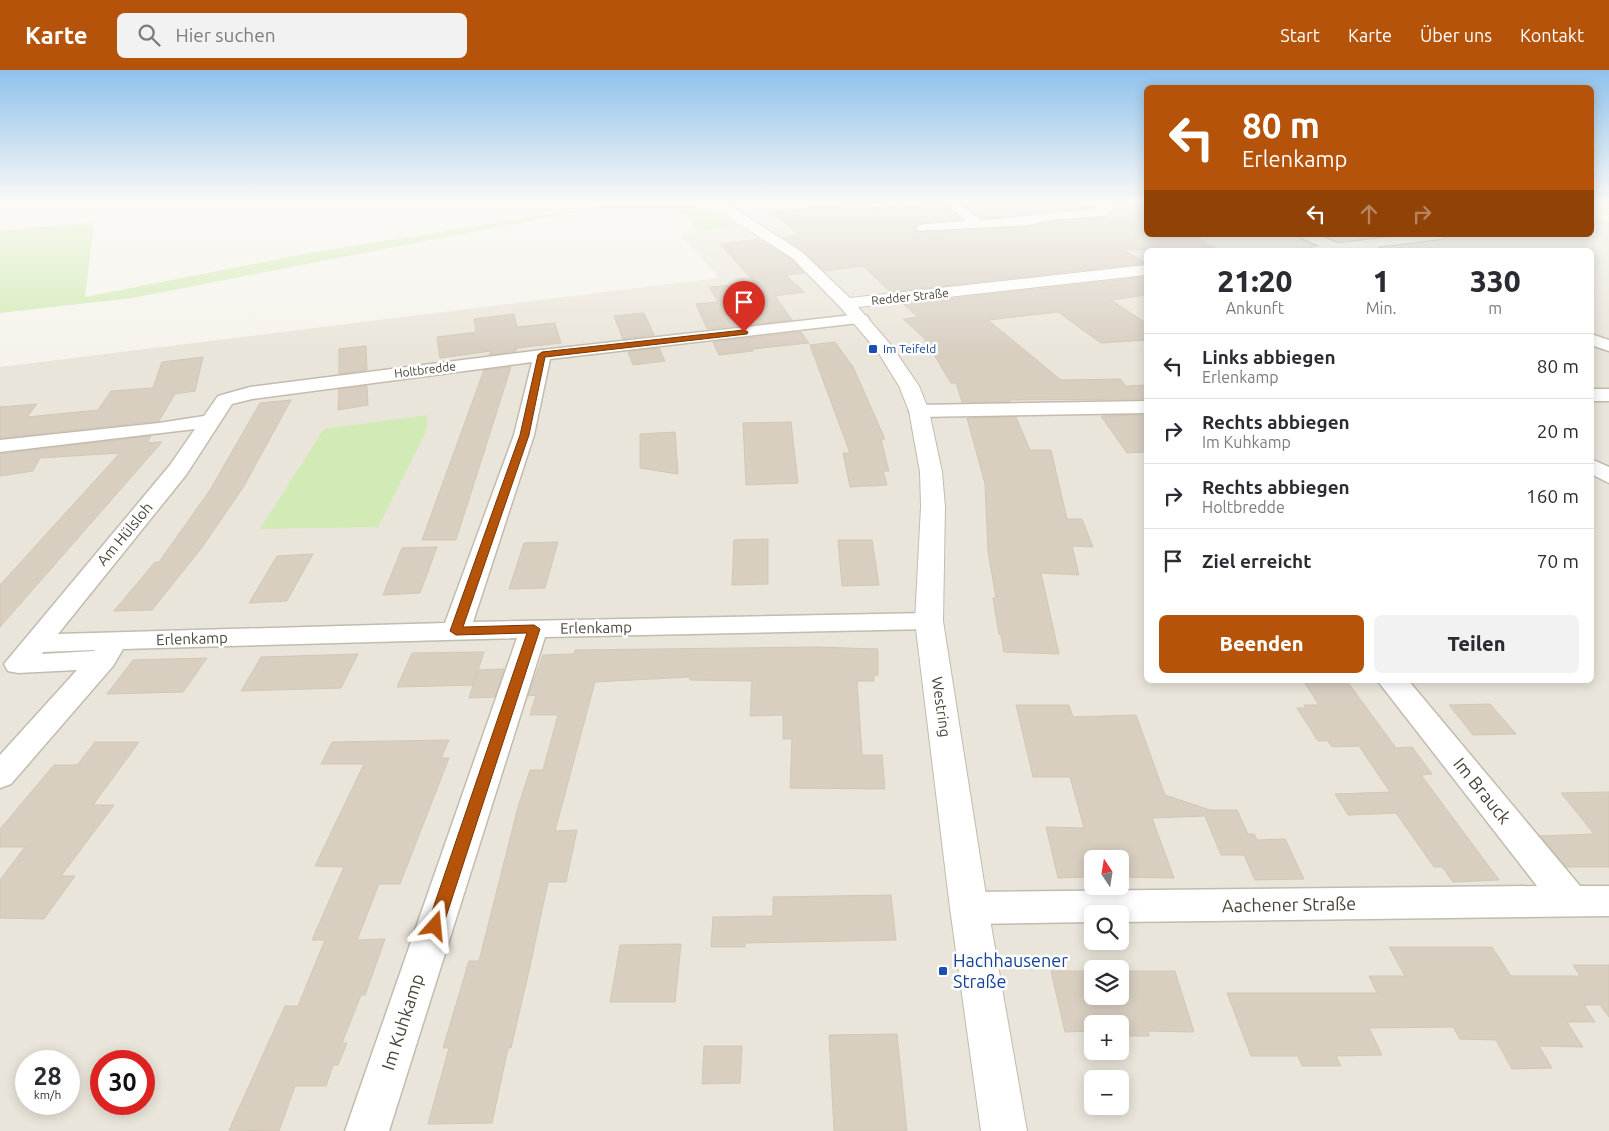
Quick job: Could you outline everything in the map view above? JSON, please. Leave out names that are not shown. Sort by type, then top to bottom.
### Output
[{"type":"street","points":[[794,253],[854,312],[942,294]]},
{"type":"street","name":"Redder Straße","points":[[942,294],[1144,270]]},
{"type":"street","points":[[824,281],[884,292],[942,294]]},
{"type":"street","name":"Holtbredde","points":[[211,421],[225,400],[250,393],[854,312]]},
{"type":"street","name":"Westring","points":[[854,312],[888,352],[909,386],[919,411],[931,472],[929,621],[969,908],[1004,1131]]},
{"type":"street","points":[[1594,340],[1609,346]]},
{"type":"street","points":[[456,631],[524,435],[542,355]]},
{"type":"street","points":[[1594,396],[1609,395]]},
{"type":"street","points":[[919,411],[1144,407]]},
{"type":"street","points":[[0,446],[158,429],[211,421]]},
{"type":"street","name":"Am Hülsloh","points":[[17,658],[178,470],[211,421]]},
{"type":"street","points":[[1594,467],[1609,476]]},
{"type":"street","name":"Erlenkamp","points":[[17,658],[456,631],[929,621]]},
{"type":"street","name":"Im Kuhkamp","points":[[367,1131],[534,629]]},
{"type":"street","points":[[0,776],[108,651]]},
{"type":"street","name":"Im Brauck","points":[[1394,683],[1571,902]]},
{"type":"street","name":"Aachener Straße","points":[[969,908],[1609,901]]},
{"type":"shaded area","points":[[696,253],[1144,253],[1144,683],[1594,683],[1594,253],[1609,253],[1609,1131],[0,1131],[0,367],[719,278]]},
{"type":"green space","points":[[0,253],[90,253],[85,297],[309,253],[367,253],[132,298],[0,313]]},
{"type":"green space","points":[[428,415],[425,434],[378,527],[260,529],[324,429]]},
{"type":"building","points":[[728,253],[781,253],[791,259],[804,273],[786,275],[804,292],[775,296],[792,320],[707,329],[696,304],[718,302],[709,287],[755,283]]},
{"type":"building","points":[[805,253],[1127,253],[1144,262],[890,292],[863,266],[824,271]]},
{"type":"building","points":[[1144,277],[1144,295],[1111,300],[1144,322],[1144,340],[1101,343],[1058,312],[988,320],[1061,380],[1120,379],[1126,386],[1144,385],[1144,399],[962,402],[956,383],[951,383],[924,338],[903,319],[918,317],[903,304]]},
{"type":"building","points":[[644,313],[654,335],[623,339],[614,316]]},
{"type":"building","points":[[514,314],[517,327],[555,323],[561,343],[517,348],[516,351],[489,355],[491,351],[440,358],[437,337],[476,332],[474,319]]},
{"type":"building","points":[[801,332],[809,343],[752,349],[753,351],[719,355],[713,342]]},
{"type":"building","points":[[835,342],[853,367],[885,439],[881,439],[889,471],[883,471],[887,485],[850,487],[843,453],[850,453],[810,345]]},
{"type":"building","points":[[366,346],[367,370],[339,374],[339,349]]},
{"type":"building","points":[[659,348],[665,361],[633,365],[628,352]]},
{"type":"building","points":[[203,357],[195,391],[175,394],[159,421],[0,438],[0,407],[37,404],[27,417],[98,410],[111,391],[153,388],[162,362]]},
{"type":"building","points":[[511,367],[456,540],[422,540],[484,370]]},
{"type":"building","points":[[367,386],[368,405],[338,410],[339,389]]},
{"type":"building","points":[[291,400],[244,486],[203,546],[152,610],[114,611],[155,562],[159,562],[210,490],[260,403]]},
{"type":"building","points":[[1144,415],[1144,452],[1127,453],[1101,416]]},
{"type":"building","points":[[1016,417],[1030,450],[1051,450],[1067,519],[1082,519],[1093,547],[1072,546],[1079,575],[1041,573],[1059,654],[1004,652],[1001,635],[999,634],[993,598],[996,598],[988,551],[985,484],[967,418]]},
{"type":"building","points":[[791,422],[798,483],[746,485],[743,423]]},
{"type":"building","points":[[675,432],[678,474],[640,468],[640,434]]},
{"type":"building","points":[[151,436],[147,443],[162,442],[0,627],[0,585],[120,453],[40,458],[33,471],[0,476],[0,454]]},
{"type":"building","points":[[768,539],[768,584],[732,585],[734,540]]},
{"type":"building","points":[[838,540],[872,540],[879,585],[842,586]]},
{"type":"building","points":[[558,542],[545,588],[509,589],[524,543]]},
{"type":"building","points":[[437,547],[420,593],[383,595],[402,548]]},
{"type":"building","points":[[313,554],[287,601],[249,603],[277,556]]},
{"type":"building","points":[[816,647],[878,649],[878,675],[874,675],[874,681],[857,681],[862,755],[882,755],[885,789],[790,788],[792,739],[783,739],[783,715],[750,716],[752,681],[690,680],[690,677],[595,682],[555,831],[577,830],[566,882],[548,882],[529,971],[511,1048],[508,1048],[492,1123],[428,1124],[449,1048],[443,1048],[469,961],[479,961],[518,807],[530,770],[543,770],[558,715],[530,715],[536,695],[528,696],[543,655],[574,654],[575,650]]},
{"type":"building","points":[[484,652],[473,685],[397,687],[412,653]]},
{"type":"building","points":[[358,654],[341,688],[241,691],[261,657]]},
{"type":"building","points":[[207,658],[183,692],[107,694],[133,660]]},
{"type":"building","points":[[504,669],[495,697],[469,698],[478,670]]},
{"type":"building","points":[[1305,683],[1348,683],[1396,748],[1412,747],[1432,774],[1421,775],[1499,880],[1453,882],[1442,867],[1434,867],[1396,813],[1348,815],[1335,794],[1390,792],[1359,746],[1332,747],[1328,741],[1318,741],[1297,708],[1306,708],[1304,705],[1319,705]]},
{"type":"building","points":[[1490,704],[1516,734],[1473,735],[1449,705]]},
{"type":"building","points":[[1016,705],[1069,705],[1073,717],[1136,715],[1165,795],[1210,810],[1237,810],[1248,834],[1254,834],[1257,840],[1285,839],[1304,879],[1255,880],[1244,855],[1221,855],[1205,816],[1152,818],[1174,878],[1129,877],[1129,850],[1084,850],[1084,877],[1058,878],[1046,827],[1084,828],[1070,777],[1033,777]]},
{"type":"building","points":[[449,740],[441,758],[449,758],[400,884],[379,884],[357,940],[385,939],[365,995],[361,995],[342,1043],[347,1043],[338,1065],[333,1065],[326,1086],[295,1086],[279,1131],[229,1130],[285,1006],[298,1006],[325,940],[312,940],[344,867],[315,866],[364,764],[321,764],[332,742]]},
{"type":"building","points":[[95,742],[139,742],[93,805],[114,805],[61,876],[75,876],[44,919],[0,918],[0,880],[25,847],[0,847],[0,829],[54,765],[77,765]]},
{"type":"building","points":[[1609,792],[1609,867],[1566,867],[1540,836],[1594,834],[1561,793]]},
{"type":"building","points":[[891,895],[896,940],[745,943],[745,947],[711,947],[713,917],[773,916],[773,897]]},
{"type":"building","points":[[681,944],[675,1002],[610,1002],[620,945]]},
{"type":"building","points":[[1389,947],[1492,947],[1511,976],[1580,976],[1573,965],[1609,965],[1609,1017],[1600,1005],[1584,1005],[1595,1022],[1567,1022],[1583,1047],[1539,1046],[1552,1068],[1512,1069],[1496,1040],[1460,1039],[1453,1027],[1369,1028],[1382,1055],[1336,1056],[1341,1066],[1302,1066],[1298,1056],[1251,1056],[1227,993],[1377,993],[1369,976],[1405,976]]},
{"type":"building","points":[[1051,971],[1084,971],[1084,1005],[1129,1005],[1129,971],[1175,971],[1194,1032],[1148,1031],[1149,1036],[1129,1036],[1129,1015],[1084,1015],[1084,1031],[1065,1032]]},
{"type":"building","points":[[897,1034],[907,1131],[834,1131],[829,1035]]},
{"type":"building","points":[[704,1046],[742,1046],[740,1083],[702,1084]]},
{"type":"place","name":"Im Teifeld","points":[[873,349]]},
{"type":"place","name":"Hachhausener Straße","points":[[943,971]]},
{"type":"route","points":[[435,926],[534,629],[456,631],[524,435],[542,355],[744,332]]}]
